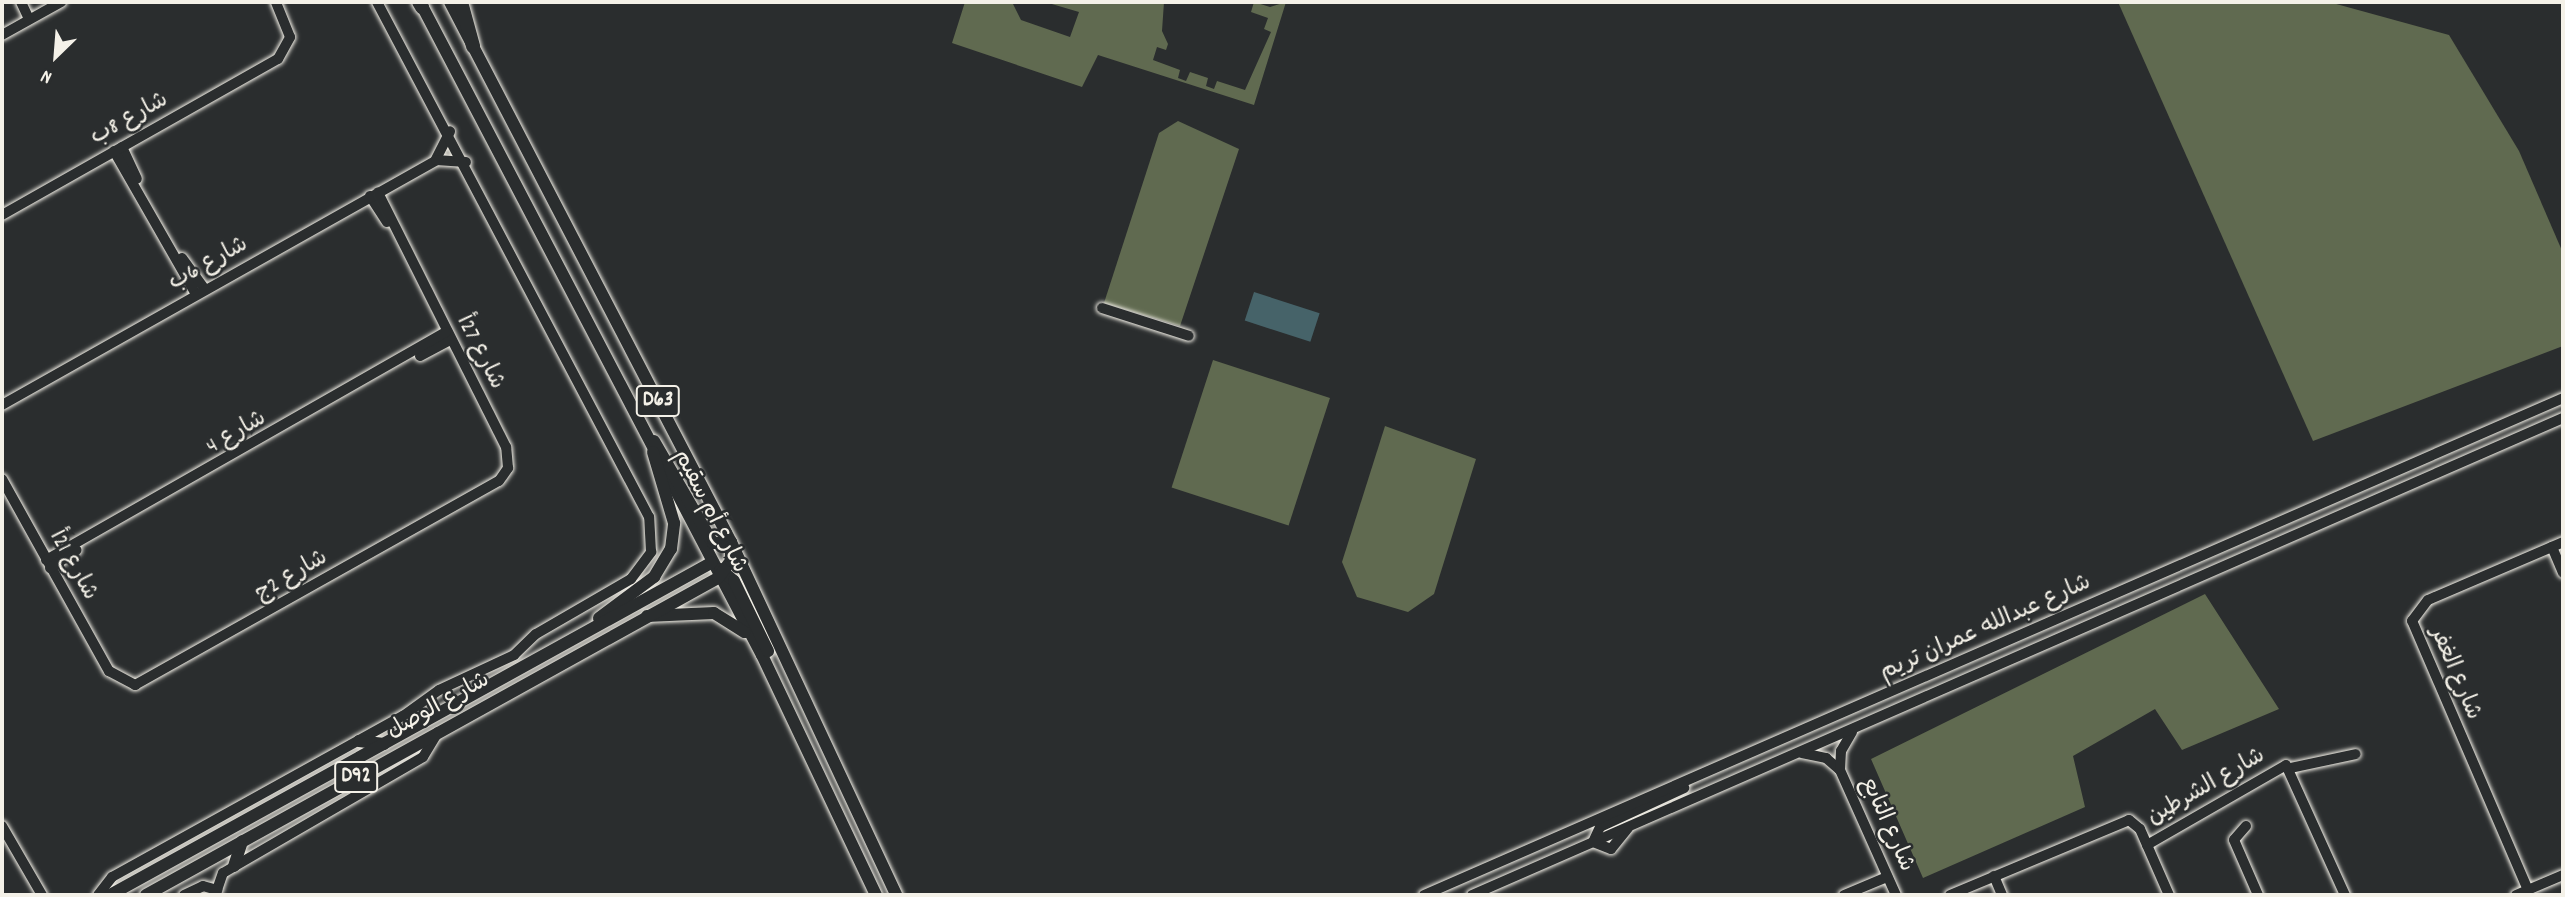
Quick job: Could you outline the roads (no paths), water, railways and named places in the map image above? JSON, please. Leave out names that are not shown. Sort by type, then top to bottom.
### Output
[{"type":"highway","points":[[461,2],[473,46]]},
{"type":"main road","name":"شارع أم سقيم","points":[[450,2],[731,542],[800,695],[896,895]]},
{"type":"main road","name":"شارع أم سقيم","points":[[420,3],[645,431],[710,563],[725,579],[876,895]]},
{"type":"main road","points":[[645,431],[670,460],[713,544],[731,542],[725,579],[780,675],[800,695]]},
{"type":"main road","points":[[584,632],[654,577],[671,549],[674,523],[653,449]]},
{"type":"main road","name":"شارع الوصل","points":[[110,895],[710,563]]},
{"type":"main road","name":"شارع الوصل","points":[[146,895],[647,616],[725,579]]},
{"type":"main road","points":[[647,616],[720,614],[762,655]]},
{"type":"main road","points":[[359,741],[385,744]]},
{"type":"main road","points":[[234,866],[242,841]]},
{"type":"street","points":[[20,2],[33,17]]},
{"type":"street","points":[[27,2],[33,17]]},
{"type":"street","points":[[2,35],[61,2]]},
{"type":"street","name":"شارع 8ب","points":[[2,215],[278,58],[290,31],[276,2]]},
{"type":"street","points":[[98,895],[112,877],[359,741],[439,690],[514,655],[536,634],[631,579],[652,543],[649,517],[450,131],[418,85],[377,2]]},
{"type":"street","points":[[450,131],[436,160],[466,162]]},
{"type":"street","points":[[118,149],[170,245],[201,292]]},
{"type":"street","name":"شارع 6ب","points":[[2,405],[436,160]]},
{"type":"street","name":"شارع 27أ","points":[[374,194],[400,239],[508,452],[506,473],[495,485]]},
{"type":"street","points":[[1102,307],[1189,336]]},
{"type":"street","name":"شارع 4","points":[[48,564],[448,336]]},
{"type":"street","name":"شارع عبدالله عمران تريم","points":[[1424,895],[2563,398]]},
{"type":"street","name":"شارع عبدالله عمران تريم","points":[[1472,895],[2563,418]]},
{"type":"street","name":"شارع 21أ","points":[[2,479],[109,671]]},
{"type":"street","name":"شارع 2ج","points":[[109,671],[123,683],[147,681],[495,485]]},
{"type":"street","points":[[2563,542],[2552,547],[2563,573]]},
{"type":"street","name":"شارع الغفر","points":[[2528,890],[2412,621],[2428,600],[2552,547]]},
{"type":"street","name":"شارع التابع","points":[[1840,770],[1844,742],[1857,728]]},
{"type":"street","points":[[184,895],[203,886],[218,893],[220,876],[234,866],[424,757],[438,731]]},
{"type":"street","name":"شارع التابع","points":[[1798,753],[1826,758],[1840,770],[1896,895]]},
{"type":"street","points":[[2290,768],[2356,754]]},
{"type":"street","name":"شارع الشرطين","points":[[1950,895],[2123,820],[2135,822],[2147,845],[2261,778],[2290,768],[2345,895]]},
{"type":"street","points":[[1593,842],[1600,827],[1704,773]]},
{"type":"street","points":[[2,826],[42,895]]},
{"type":"street","points":[[2246,826],[2234,840],[2258,895]]},
{"type":"street","points":[[2147,845],[2169,895]]},
{"type":"street","points":[[2516,895],[2563,875]]},
{"type":"street","points":[[1994,876],[2002,895]]},
{"type":"street","points":[[1844,895],[1887,877]]},
{"type":"water","points":[[1254,292],[1320,313],[1310,342],[1245,321]]}]
